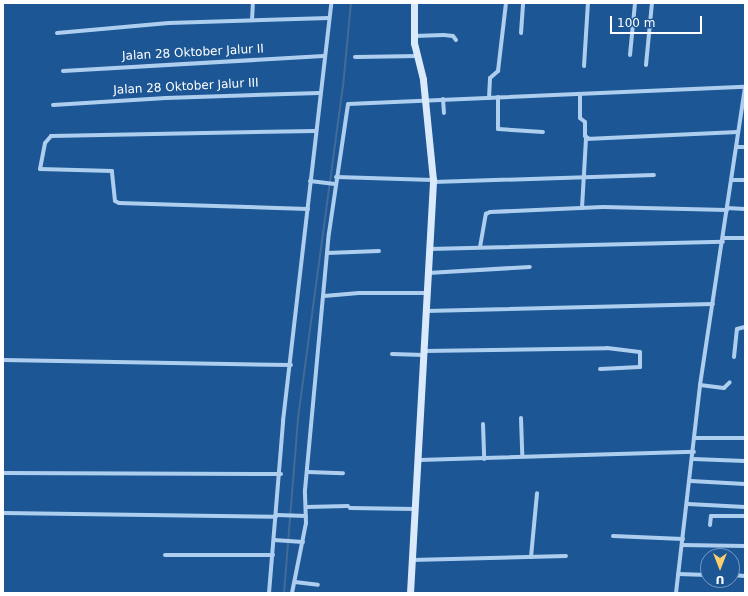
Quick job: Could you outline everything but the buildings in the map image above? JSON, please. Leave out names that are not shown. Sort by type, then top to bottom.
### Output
[{"type":"street","points":[[252,20],[253,3]]},
{"type":"street","points":[[269,593],[284,421],[330,3]]},
{"type":"street","points":[[410,593],[419,460],[433,181],[424,99],[414,36],[414,3]]},
{"type":"street","points":[[489,98],[490,78],[498,71],[506,3]]},
{"type":"street","points":[[522,33],[523,3]]},
{"type":"street","points":[[584,66],[588,3]]},
{"type":"street","points":[[630,55],[635,3]]},
{"type":"street","points":[[646,65],[652,3]]},
{"type":"street","points":[[57,33],[169,23],[329,18]]},
{"type":"street","points":[[414,36],[444,35],[454,36],[456,40]]},
{"type":"street","name":"Jalan 28 Oktober Jalur II","points":[[63,70],[324,56]]},
{"type":"street","points":[[355,57],[418,56]]},
{"type":"street","points":[[292,593],[295,582],[306,506],[333,184],[336,177],[348,104],[424,99],[580,95],[745,86],[727,209],[724,240],[700,385],[691,481],[676,593]]},
{"type":"street","name":"Jalan 28 Oktober Jalur III","points":[[53,105],[166,98],[319,92]]},
{"type":"street","points":[[580,95],[580,118],[585,122],[585,136],[588,138]]},
{"type":"street","points":[[498,97],[498,129],[543,132]]},
{"type":"street","points":[[443,99],[444,113]]},
{"type":"street","points":[[308,209],[119,204],[115,201],[112,171],[40,169],[45,143],[51,136],[315,132]]},
{"type":"street","points":[[588,138],[738,132]]},
{"type":"street","points":[[582,208],[585,141],[588,138]]},
{"type":"street","points":[[736,147],[745,147]]},
{"type":"street","points":[[336,177],[433,181],[654,175]]},
{"type":"street","points":[[732,180],[745,180]]},
{"type":"street","points":[[310,181],[333,184]]},
{"type":"street","points":[[480,247],[487,213],[582,208],[745,209]]},
{"type":"street","points":[[430,249],[724,240],[745,238]]},
{"type":"street","points":[[327,253],[379,251]]},
{"type":"street","points":[[428,273],[530,267]]},
{"type":"street","points":[[324,296],[359,293],[428,293]]},
{"type":"street","points":[[426,311],[713,304]]},
{"type":"street","points":[[734,357],[736,329],[745,327]]},
{"type":"street","points":[[392,354],[608,348],[640,352],[640,367],[600,369]]},
{"type":"street","points":[[3,360],[291,365]]},
{"type":"street","points":[[700,385],[727,387],[730,382]]},
{"type":"street","points":[[521,418],[522,456]]},
{"type":"street","points":[[483,424],[484,459]]},
{"type":"street","points":[[694,438],[745,438]]},
{"type":"street","points":[[419,460],[694,452]]},
{"type":"street","points":[[693,458],[745,461]]},
{"type":"street","points":[[308,472],[343,473]]},
{"type":"street","points":[[3,473],[280,474]]},
{"type":"street","points":[[691,481],[745,484]]},
{"type":"street","points":[[531,556],[537,494]]},
{"type":"street","points":[[688,504],[745,507]]},
{"type":"street","points":[[306,506],[416,510]]},
{"type":"street","points":[[3,514],[304,516]]},
{"type":"street","points":[[710,525],[711,516],[745,516]]},
{"type":"street","points":[[613,536],[683,539]]},
{"type":"street","points":[[274,540],[301,541]]},
{"type":"street","points":[[682,545],[745,546]]},
{"type":"street","points":[[165,555],[273,555]]},
{"type":"street","points":[[412,560],[566,556]]},
{"type":"street","points":[[678,574],[700,575]]},
{"type":"street","points":[[295,582],[318,585]]},
{"type":"waterway","points":[[284,593],[298,418],[343,87],[351,3]]}]
